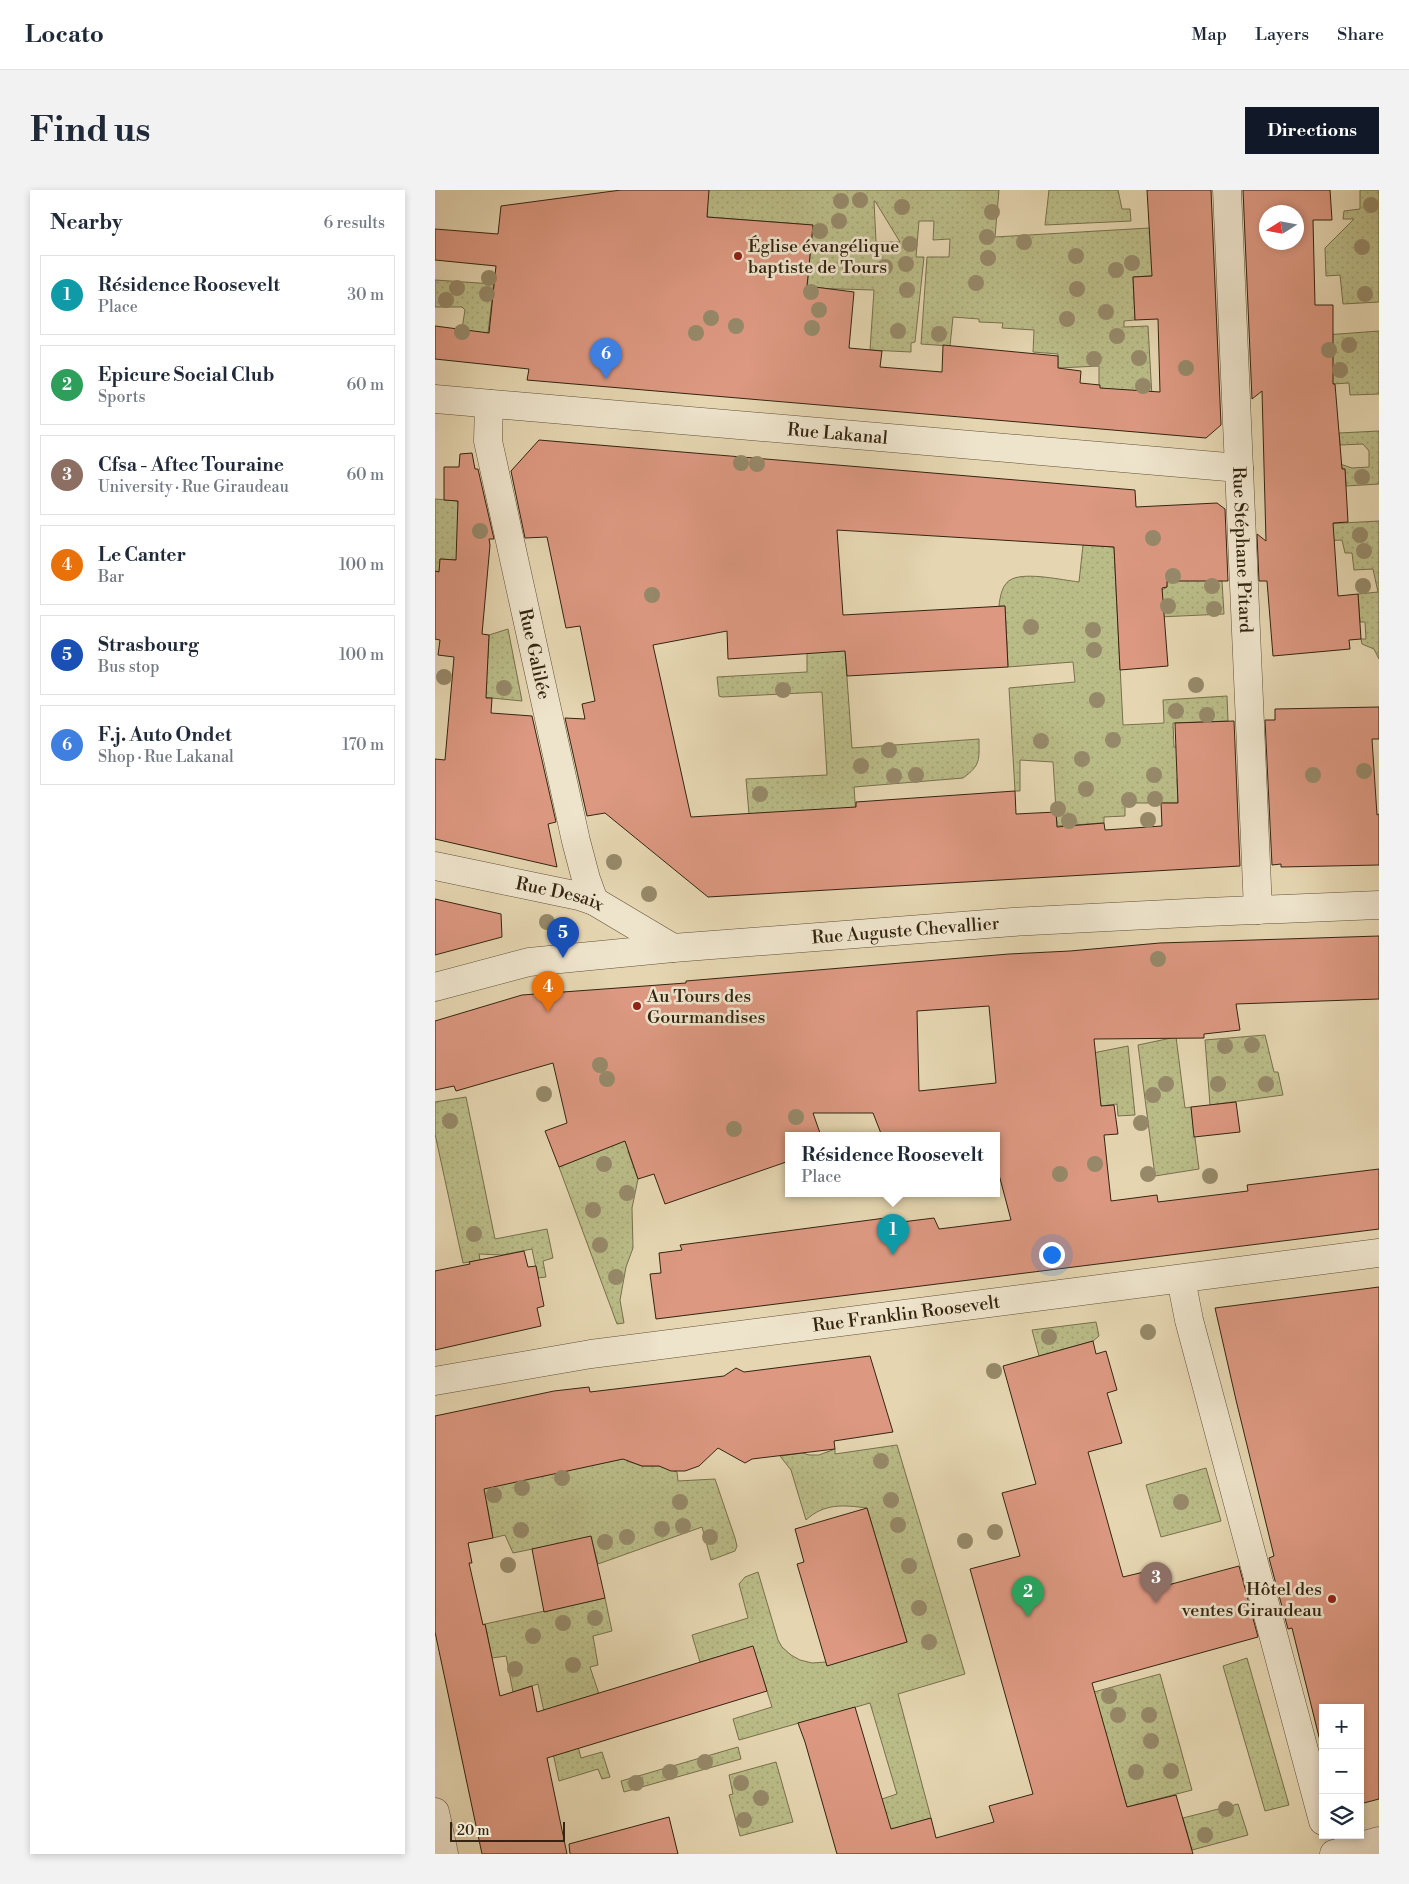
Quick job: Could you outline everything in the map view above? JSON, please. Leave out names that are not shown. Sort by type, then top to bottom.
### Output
[{"type":"street","name":"Rue Stéphane Pitard","points":[[1227,190],[1258,910]]},
{"type":"street","name":"Rue Lakanal","points":[[435,399],[1239,468]]},
{"type":"street","name":"Rue Galilée","points":[[489,404],[488,441],[577,841],[594,901]]},
{"type":"street","name":"Rue Desaix","points":[[435,866],[564,892],[594,901],[673,948]]},
{"type":"street","name":"Rue Auguste Chevallier","points":[[435,987],[529,962],[673,948],[1013,922],[1379,905]]},
{"type":"street","name":"Rue Franklin Roosevelt","points":[[435,1381],[591,1354],[1379,1253]]},
{"type":"street","points":[[1181,1279],[1189,1320],[1319,1806]]},
{"type":"street","points":[[435,1812],[444,1854]]},
{"type":"street","points":[[1328,1839],[1333,1854],[1379,1842]]},
{"type":"green space","points":[[708,190],[999,190],[995,237],[1149,228],[1164,275],[1133,277],[1135,320],[1124,321],[1124,327],[1148,326],[1154,433],[1099,428],[1099,366],[1058,368],[1058,354],[1033,352],[1034,330],[1002,328],[1003,323],[979,322],[979,319],[953,317],[950,346],[921,344],[927,257],[949,257],[950,239],[933,240],[934,221],[919,221],[916,257],[924,257],[915,342],[911,343],[911,352],[870,350],[874,290],[807,288],[813,225],[707,217]],"holes":[[[875,201],[900,242],[876,242]]]},
{"type":"green space","points":[[1049,190],[1118,190],[1122,209],[1130,209],[1131,221],[1045,225]]},
{"type":"green space","points":[[1360,190],[1379,190],[1379,302],[1343,304],[1340,275],[1326,276],[1325,248],[1354,219],[1343,219],[1344,211],[1360,209]]},
{"type":"green space","points":[[435,280],[494,284],[487,341],[461,335],[465,310],[462,307],[435,307]]},
{"type":"green space","points":[[1379,331],[1379,394],[1350,395],[1349,383],[1332,384],[1312,336]]},
{"type":"green space","points":[[1379,431],[1379,484],[1346,486],[1345,469],[1341,469],[1340,464],[1352,468],[1369,467],[1369,451],[1363,444],[1340,445],[1339,433]]},
{"type":"green space","points":[[435,499],[458,501],[463,560],[440,559],[439,572],[435,571]]},
{"type":"green space","points":[[1379,521],[1379,659],[1374,649],[1362,644],[1361,639],[1366,639],[1365,622],[1360,622],[1358,594],[1378,592],[1373,569],[1354,570],[1352,553],[1345,553],[1342,540],[1321,541],[1306,525]]},
{"type":"green space","points":[[1083,545],[1114,547],[1123,725],[1164,723],[1163,700],[1227,696],[1228,721],[1173,723],[1174,747],[1198,746],[1177,779],[1178,803],[1125,803],[1125,816],[1104,817],[1104,823],[1057,826],[1053,762],[1020,760],[1020,791],[1015,791],[1009,688],[1075,682],[1073,662],[1008,667],[1005,606],[999,606],[1002,591],[1006,584],[1018,577],[1035,576],[1079,582]]},
{"type":"green space","points":[[1166,571],[1222,581],[1224,614],[1159,617],[1160,591],[1167,587]]},
{"type":"green space","points":[[508,629],[522,701],[451,694],[488,658],[489,635]]},
{"type":"green space","points":[[845,650],[852,748],[979,739],[978,762],[963,778],[854,787],[856,815],[749,814],[746,779],[827,775],[822,692],[722,697],[719,696],[717,677],[807,672],[807,653]]},
{"type":"green space","points":[[1265,1035],[1274,1072],[1278,1072],[1283,1095],[1210,1105],[1205,1040]]},
{"type":"green space","points":[[1176,1037],[1185,1108],[1191,1107],[1199,1169],[1155,1176],[1138,1045]]},
{"type":"green space","points":[[1128,1046],[1135,1115],[1118,1116],[1117,1104],[1101,1106],[1093,1053]]},
{"type":"green space","points":[[466,1097],[495,1239],[547,1229],[553,1258],[543,1261],[546,1277],[538,1278],[532,1249],[502,1255],[479,1254],[480,1260],[463,1263],[435,1134],[435,1102]]},
{"type":"green space","points":[[639,1135],[643,1145],[628,1151],[638,1179],[632,1208],[633,1248],[626,1267],[620,1300],[624,1323],[617,1324],[559,1167]]},
{"type":"green space","points":[[1096,1322],[1099,1336],[1093,1341],[1039,1356],[1032,1330]]},
{"type":"green space","points":[[897,1445],[965,1674],[898,1694],[931,1818],[835,1845],[882,1799],[897,1794],[870,1703],[739,1740],[733,1719],[772,1707],[753,1647],[700,1662],[692,1635],[748,1618],[739,1584],[745,1577],[758,1572],[778,1640],[782,1647],[800,1660],[812,1663],[826,1662],[827,1665],[907,1642],[867,1508],[835,1506],[813,1514],[806,1520],[791,1470],[780,1456],[803,1453],[819,1455],[835,1449],[835,1454]]},
{"type":"green space","points":[[626,1458],[627,1461],[642,1466],[659,1466],[677,1472],[678,1481],[715,1479],[735,1538],[737,1546],[735,1551],[711,1560],[702,1527],[598,1564],[591,1537],[513,1553],[505,1535],[493,1538],[487,1505],[457,1509],[453,1495]]},
{"type":"green space","points":[[1206,1468],[1221,1521],[1161,1537],[1146,1485]]},
{"type":"green space","points":[[605,1598],[612,1631],[593,1636],[598,1665],[590,1667],[599,1694],[567,1704],[581,1758],[602,1752],[610,1777],[602,1779],[598,1769],[559,1781],[538,1684],[513,1692],[506,1656],[492,1658],[485,1624]]},
{"type":"green space","points":[[1247,1658],[1289,1805],[1265,1811],[1223,1666]]},
{"type":"green space","points":[[1160,1674],[1192,1790],[1127,1807],[1094,1692]]},
{"type":"green space","points":[[738,1747],[741,1759],[624,1792],[621,1781]]},
{"type":"green space","points":[[776,1762],[793,1822],[740,1836],[729,1795],[733,1794],[729,1775]]},
{"type":"green space","points":[[1238,1804],[1248,1835],[1192,1850],[1183,1818]]},
{"type":"building","points":[[621,190],[709,190],[707,217],[813,225],[807,286],[854,292],[849,348],[882,351],[880,367],[942,372],[943,345],[1058,356],[1058,368],[1081,371],[1080,383],[1100,385],[1100,388],[1160,392],[1158,319],[1135,320],[1133,277],[1152,276],[1147,190],[1211,190],[1221,425],[1206,438],[527,380],[529,369],[435,359],[435,326],[489,333],[496,266],[435,260],[435,229],[498,234],[501,206]]},
{"type":"building","points":[[1243,190],[1330,190],[1332,220],[1313,220],[1315,305],[1333,305],[1333,384],[1335,384],[1342,469],[1345,469],[1348,522],[1333,523],[1338,596],[1358,594],[1361,639],[1349,640],[1350,649],[1273,656],[1267,581],[1259,581],[1257,534],[1266,541],[1262,391],[1252,399]]},
{"type":"building","points":[[539,440],[1135,490],[1136,507],[1217,503],[1225,509],[1228,581],[1167,581],[1167,587],[1162,588],[1168,666],[1120,670],[1114,547],[837,530],[843,615],[1005,606],[1008,667],[847,676],[845,651],[728,659],[727,631],[653,645],[691,817],[856,807],[856,802],[1015,791],[1016,814],[1056,812],[1057,827],[1104,823],[1105,830],[1162,826],[1161,803],[1178,803],[1175,723],[1234,721],[1240,866],[708,897],[605,813],[587,816],[565,718],[585,719],[582,704],[595,701],[580,626],[566,628],[547,537],[525,538],[511,471]]},
{"type":"building","points":[[472,453],[475,469],[478,469],[494,539],[489,539],[482,634],[489,635],[486,698],[492,698],[491,713],[532,716],[556,822],[548,824],[557,867],[435,839],[435,759],[445,760],[454,657],[438,655],[440,640],[435,639],[435,571],[439,572],[440,559],[456,560],[458,501],[444,500],[444,467],[459,467],[460,454]]},
{"type":"building","points":[[1379,707],[1379,739],[1372,739],[1377,815],[1379,814],[1379,865],[1281,867],[1281,864],[1272,865],[1265,720],[1275,720],[1275,709]]},
{"type":"building","points":[[435,899],[501,914],[502,937],[435,955]]},
{"type":"building","points":[[1379,936],[1379,999],[1236,1004],[1240,1030],[1204,1034],[1204,1038],[1094,1039],[1101,1106],[1114,1105],[1118,1134],[1104,1135],[1111,1201],[1157,1195],[1158,1202],[1248,1191],[1247,1185],[1379,1169],[1379,1229],[656,1319],[650,1274],[661,1273],[659,1253],[682,1250],[680,1245],[893,1217],[894,1223],[934,1218],[939,1229],[1011,1220],[1000,1178],[1000,1132],[880,1132],[873,1113],[813,1113],[820,1132],[785,1132],[785,1162],[665,1204],[654,1174],[638,1179],[625,1141],[559,1167],[545,1131],[567,1123],[553,1063],[456,1091],[454,1086],[435,1090],[435,1021],[522,995],[686,983],[686,981],[1009,954],[1160,943]],"holes":[[[989,1006],[996,1083],[919,1091],[917,1011]]]},
{"type":"building","points":[[1236,1102],[1240,1132],[1194,1137],[1191,1107]]},
{"type":"building","points":[[524,1251],[528,1267],[536,1266],[544,1306],[537,1308],[541,1326],[435,1350],[435,1271]]},
{"type":"building","name":"Hôtel des ventes Giraudeau","points":[[1379,1287],[1379,1799],[1364,1803],[1364,1704],[1319,1704],[1319,1737],[1292,1628],[1288,1629],[1269,1558],[1274,1556],[1215,1308]]},
{"type":"building","points":[[1093,1341],[1096,1354],[1106,1351],[1117,1390],[1107,1393],[1122,1443],[1088,1452],[1123,1577],[1148,1571],[1153,1589],[1239,1566],[1258,1637],[1092,1683],[1127,1807],[1176,1795],[1193,1854],[837,1854],[798,1723],[855,1707],[891,1829],[931,1818],[936,1838],[994,1822],[989,1806],[1033,1794],[970,1569],[1020,1556],[1002,1493],[1036,1484],[1003,1366]]},
{"type":"building","points":[[870,1356],[893,1432],[834,1441],[835,1449],[752,1459],[745,1463],[718,1448],[699,1466],[685,1471],[671,1471],[659,1466],[642,1466],[623,1459],[484,1489],[493,1538],[468,1543],[472,1563],[469,1563],[483,1625],[485,1624],[500,1696],[532,1686],[537,1712],[753,1646],[767,1691],[547,1758],[567,1854],[482,1854],[435,1632],[435,1416],[554,1391],[589,1387],[590,1392],[724,1376],[736,1368],[744,1372]]},
{"type":"building","points":[[867,1508],[907,1642],[827,1666],[797,1564],[804,1562],[795,1529]]},
{"type":"building","points":[[591,1536],[605,1598],[544,1612],[532,1549]]},
{"type":"building","points":[[669,1817],[678,1854],[570,1854],[569,1844]]},
{"type":"place","name":"Église évangélique baptiste de Tours","points":[[738,256]]},
{"type":"place","name":"F.j. Auto Ondet","points":[[606,379]]},
{"type":"place","name":"Strasbourg","points":[[563,958]]},
{"type":"place","name":"Au Tours des Gourmandises","points":[[637,1006]]},
{"type":"place","name":"Le Canter","points":[[548,1012]]},
{"type":"place","name":"Résidence Roosevelt","points":[[893,1255]]},
{"type":"place","name":"Hôtel des ventes Giraudeau","points":[[1332,1599]]},
{"type":"place","name":"Cfsa - Aftec Touraine","points":[[1156,1603]]},
{"type":"place","name":"Epicure Social Club","points":[[1028,1617]]}]
